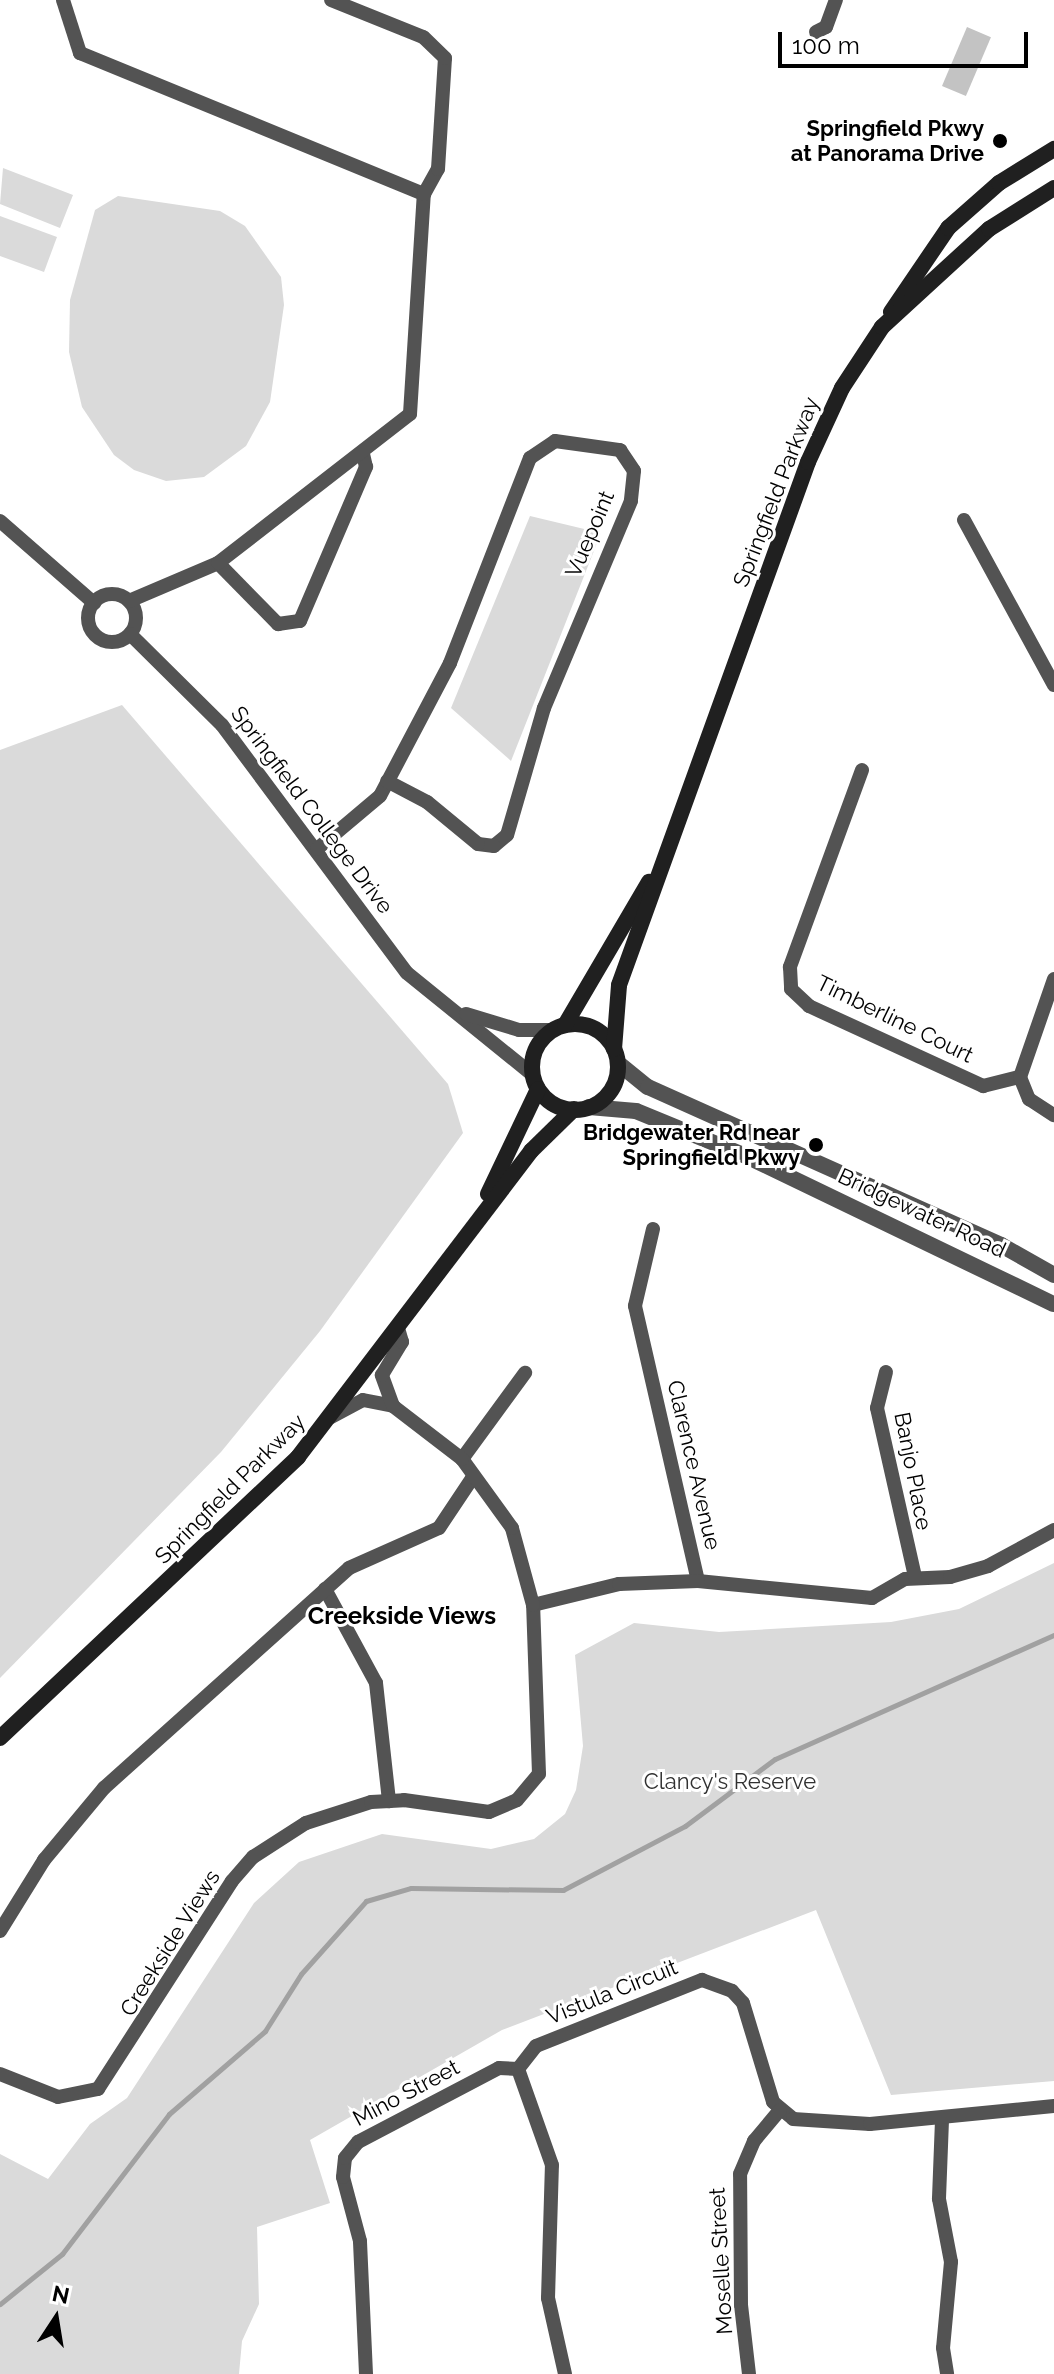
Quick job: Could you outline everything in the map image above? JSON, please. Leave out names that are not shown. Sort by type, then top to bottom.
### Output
[{"type":"main road","points":[[882,327],[948,228],[999,183],[1054,149]]},
{"type":"main road","name":"Springfield Parkway","points":[[616,1056],[619,985],[821,429],[882,327],[989,229],[1054,188]]},
{"type":"main road","name":"Springfield Parkway","points":[[558,1028],[670,846]]},
{"type":"main road","points":[[558,1028],[594,1028],[616,1056],[608,1093],[582,1108],[550,1102],[535,1082],[535,1050],[558,1028]]},
{"type":"main road","name":"Springfield Parkway","points":[[462,1245],[535,1082]]},
{"type":"main road","name":"Springfield Parkway","points":[[0,1738],[218,1539],[330,1417],[531,1151],[582,1108]]},
{"type":"street","points":[[63,0],[80,53],[424,194]]},
{"type":"street","points":[[129,601],[136,621],[130,634],[119,642],[98,638],[88,617],[94,603],[111,595],[129,601],[218,563],[363,454],[410,414],[424,194],[438,169],[445,58],[437,44],[331,0]]},
{"type":"street","points":[[816,32],[826,27],[836,0]]},
{"type":"street","name":"Vuepoint","points":[[317,849],[355,821],[387,781],[450,663],[530,458],[555,441],[620,450],[634,471],[631,501],[544,708],[507,835],[494,846],[478,844],[427,802],[387,781]]},
{"type":"street","points":[[218,563],[278,624],[300,621],[366,467],[363,454]]},
{"type":"street","points":[[964,520],[1054,685]]},
{"type":"street","points":[[0,521],[94,603]]},
{"type":"street","name":"Springfield College Drive","points":[[130,634],[222,725],[407,973],[458,1012],[535,1082]]},
{"type":"street","name":"Timberline Court","points":[[862,770],[790,967],[791,989],[809,1006],[983,1086],[1020,1077]]},
{"type":"street","points":[[1054,979],[1020,1077],[1029,1099],[1054,1115]]},
{"type":"street","name":"Springfield College Drive","points":[[458,1012],[519,1030],[558,1028]]},
{"type":"street","name":"Bridgewater Road","points":[[616,1056],[648,1087],[972,1231],[1054,1275]]},
{"type":"street","name":"Bridgewater Road","points":[[582,1108],[636,1111],[748,1157],[1054,1304]]},
{"type":"street","name":"Clarence Avenue","points":[[653,1229],[635,1306],[698,1581],[824,1598],[872,1598],[915,1577],[950,1577],[988,1566],[1054,1530]]},
{"type":"street","points":[[393,1406],[382,1375],[402,1342],[398,1328]]},
{"type":"street","name":"Banjo Place","points":[[886,1372],[877,1408],[915,1577]]},
{"type":"street","points":[[462,1459],[525,1373]]},
{"type":"street","points":[[330,1417],[363,1400],[393,1406]]},
{"type":"street","name":"Creekside Views","points":[[0,2074],[58,2097],[98,2089],[253,1857],[334,1811],[389,1801],[489,1812],[529,1790],[542,1756],[533,1605],[512,1528],[462,1459],[393,1406]]},
{"type":"street","points":[[0,1931],[44,1860],[104,1788],[325,1589],[364,1560],[429,1535],[473,1477]]},
{"type":"street","points":[[533,1605],[619,1584],[698,1581]]},
{"type":"street","points":[[325,1589],[376,1683],[389,1801]]},
{"type":"street","name":"Vistula Circuit","points":[[518,2069],[536,2046],[702,1980],[732,1991],[743,2003],[780,2110]]},
{"type":"street","name":"Mino Street","points":[[366,2374],[360,2241],[343,2177],[345,2158],[358,2142],[499,2068],[518,2069]]},
{"type":"street","points":[[518,2069],[552,2165],[548,2298],[565,2374]]},
{"type":"street","points":[[780,2110],[793,2119],[870,2124],[942,2120],[1054,2106]]},
{"type":"street","name":"Moselle Street","points":[[749,2374],[741,2305],[740,2174],[754,2141],[780,2110]]},
{"type":"street","points":[[942,2120],[939,2199],[951,2262],[943,2348],[947,2374]]},
{"type":"green space","points":[[3,168],[73,195],[60,228],[0,204]]},
{"type":"green space","points":[[118,196],[220,211],[245,226],[281,277],[284,305],[270,402],[246,446],[204,477],[166,481],[134,470],[114,455],[82,407],[69,352],[70,300],[95,210]]},
{"type":"green space","points":[[0,216],[57,237],[44,272],[0,256]]},
{"type":"green space","points":[[530,516],[601,533],[511,761],[451,708]]},
{"type":"green space","points":[[122,705],[448,1084],[463,1133],[320,1331],[221,1452],[0,1678],[0,750]]},
{"type":"green space","name":"Clancy's Reserve","points":[[1054,1563],[1054,2081],[891,2095],[816,1910],[502,2030],[310,2140],[330,2203],[257,2227],[259,2304],[242,2341],[239,2374],[0,2374],[0,2154],[48,2179],[90,2124],[127,2098],[254,1903],[299,1862],[382,1834],[491,1849],[534,1839],[565,1814],[576,1790],[583,1746],[575,1655],[634,1623],[719,1632],[891,1622],[959,1609]]},
{"type":"building","points":[[967,27],[991,37],[966,96],[942,86]]},
{"type":"waterway","points":[[0,2304],[62,2254],[169,2114],[265,2031],[301,1974],[366,1901],[411,1888],[563,1890],[685,1826],[775,1759],[1054,1635]]},
{"type":"place","name":"Springfield Pkwy at Panorama Drive","points":[[1000,141]]},
{"type":"place","name":"Bridgewater Rd near Springfield Pkwy","points":[[816,1145]]},
{"type":"district","name":"Creekside Views","points":[[402,1616]]}]
